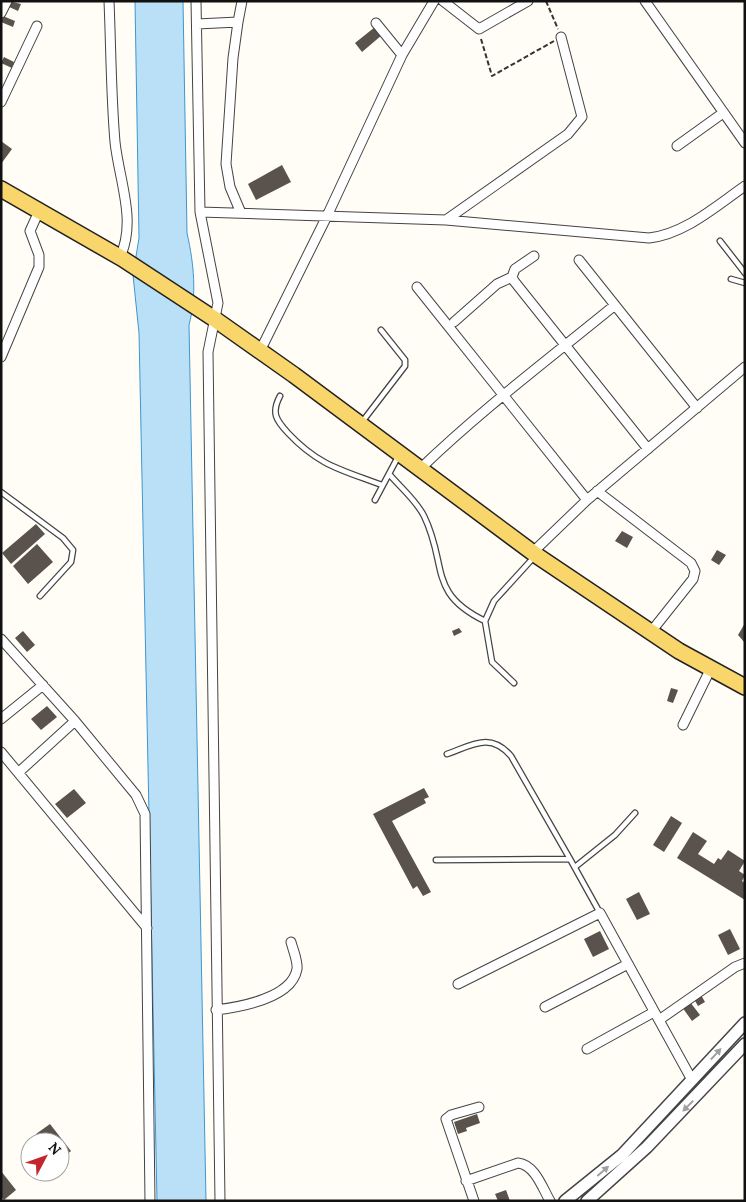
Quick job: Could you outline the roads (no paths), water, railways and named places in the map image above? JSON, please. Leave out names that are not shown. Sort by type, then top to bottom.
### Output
[{"type":"main road","points":[[1,189],[121,258],[202,310],[534,554],[650,633],[745,687]]},
{"type":"street","points":[[109,1],[116,142],[128,220],[127,242],[121,258]]},
{"type":"street","points":[[196,1],[200,212],[218,303],[208,352],[220,1201]]},
{"type":"street","points":[[241,213],[230,186],[226,164],[234,58],[242,1]]},
{"type":"street","points":[[260,351],[327,216],[402,55],[434,1]]},
{"type":"street","points":[[443,1],[478,30],[528,1]]},
{"type":"street","points":[[645,1],[745,143]]},
{"type":"street","points":[[197,24],[238,22]]},
{"type":"street","points":[[376,23],[402,55]]},
{"type":"street","points":[[1,102],[37,26]]},
{"type":"street","points":[[446,220],[568,134],[582,117],[561,37]]},
{"type":"street","points":[[677,146],[723,113]]},
{"type":"street","points":[[200,212],[446,220],[649,238],[663,236],[683,227],[745,186]]},
{"type":"street","points":[[1,357],[39,268],[39,255],[30,231],[39,211]]},
{"type":"street","points":[[454,322],[497,284],[512,277],[515,269],[534,256]]},
{"type":"street","points":[[579,260],[697,408]]},
{"type":"street","points":[[512,277],[564,346],[648,449]]},
{"type":"street","points":[[417,287],[586,500]]},
{"type":"street","points":[[420,469],[502,395],[615,305]]},
{"type":"street","points":[[534,554],[586,500],[745,367]]},
{"type":"street","points":[[597,492],[691,563],[694,570],[694,579],[650,633]]},
{"type":"street","points":[[2,642],[75,721],[142,804],[145,814],[150,1201]]},
{"type":"street","points":[[682,725],[711,668]]},
{"type":"street","points":[[1,720],[43,685]]},
{"type":"street","points":[[19,772],[75,721]]},
{"type":"street","points":[[1,752],[147,928]]},
{"type":"street","points":[[458,984],[600,913],[692,1080]]},
{"type":"street","points":[[216,1010],[247,1006],[272,996],[292,980],[297,968],[292,942]]},
{"type":"street","points":[[587,1049],[656,1016],[745,963]]},
{"type":"street","points":[[546,1007],[628,964]]},
{"type":"street","points":[[565,1201],[622,1154],[745,1023]]},
{"type":"street","points":[[587,1201],[647,1147],[745,1044]]},
{"type":"street","points":[[474,1201],[446,1119],[451,1115],[479,1107]]},
{"type":"street","points":[[466,1181],[518,1163],[525,1164],[534,1172],[550,1201]]},
{"type":"lane","points":[[720,241],[745,273]]},
{"type":"lane","points":[[731,279],[745,283]]},
{"type":"lane","points":[[360,425],[406,366],[405,360],[381,330]]},
{"type":"lane","points":[[280,396],[274,409],[276,421],[304,449],[325,464],[382,485]]},
{"type":"lane","points":[[375,500],[400,454]]},
{"type":"lane","points":[[390,475],[423,515],[430,530],[446,589],[451,599],[460,608],[485,621]]},
{"type":"lane","points":[[1,492],[64,538],[73,550],[71,562],[40,596]]},
{"type":"lane","points":[[514,683],[492,662],[485,621],[494,601],[534,554]]},
{"type":"lane","points":[[448,754],[485,741],[503,747],[511,756],[600,913]]},
{"type":"lane","points":[[575,867],[614,835],[635,813]]},
{"type":"lane","points":[[436,860],[570,859]]},
{"type":"water","points":[[135,1],[183,1],[187,233],[194,279],[189,325],[206,1201],[157,1201],[139,333],[133,275],[139,238]]}]
